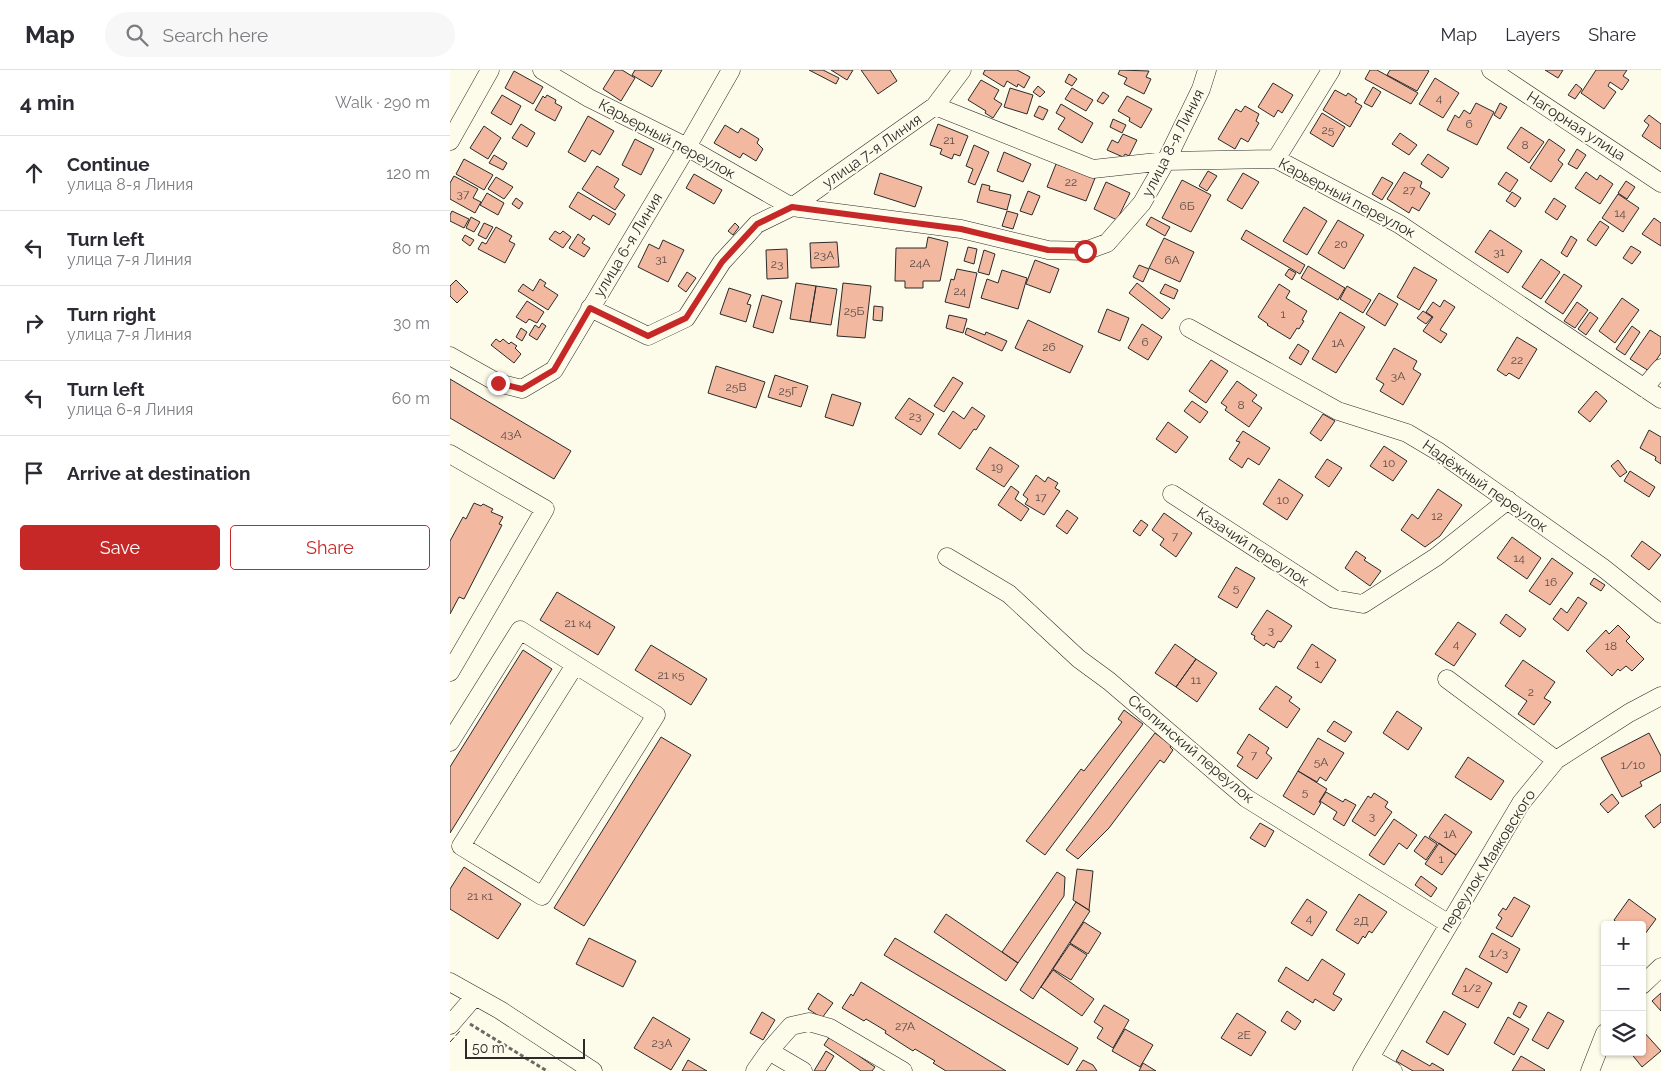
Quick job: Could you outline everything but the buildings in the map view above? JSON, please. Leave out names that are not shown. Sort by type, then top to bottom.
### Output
[{"type":"street","points":[[450,141],[490,70]]},
{"type":"street","name":"Карьерный переулок","points":[[542,70],[589,98],[687,147],[792,207]]},
{"type":"street","name":"улица 6-я Линия","points":[[450,356],[498,383],[522,389],[554,370],[731,70]]},
{"type":"street","name":"улица 7-я Линия","points":[[590,308],[648,336],[686,318],[722,262],[757,224],[792,207],[935,106],[962,70]]},
{"type":"street","name":"улица 8-я Линия","points":[[792,207],[961,229],[1048,250],[1085,251],[1107,243],[1142,203],[1166,161],[1201,89],[1208,70]]},
{"type":"street","points":[[1276,159],[1331,70]]},
{"type":"street","name":"Нагорная улица","points":[[1490,70],[1661,183]]},
{"type":"street","name":"Карьерный переулок","points":[[935,106],[1093,169],[1166,161],[1276,159],[1399,224],[1661,400]]},
{"type":"street","name":"Надёжный переулок","points":[[1189,328],[1338,411],[1407,433],[1439,452],[1602,567],[1661,614]]},
{"type":"street","points":[[1644,388],[1661,368]]},
{"type":"street","points":[[450,454],[545,509],[450,672]]},
{"type":"street","name":"Казачий переулок","points":[[1172,494],[1334,599],[1363,604],[1436,557],[1508,500]]},
{"type":"street","name":"Скопинский переулок","points":[[947,557],[1009,594],[1079,659],[1109,681],[1246,798],[1449,924]]},
{"type":"street","points":[[450,742],[520,630],[656,714],[542,896],[461,846],[575,665]]},
{"type":"street","points":[[1447,679],[1556,760]]},
{"type":"street","name":"переулок Маяковского","points":[[1366,1065],[1521,803],[1556,760],[1629,712],[1661,696]]},
{"type":"street","points":[[1646,981],[1661,967]]},
{"type":"street","points":[[450,982],[500,1010],[593,1071]]},
{"type":"street","points":[[454,1020],[475,996]]},
{"type":"street","points":[[755,1071],[790,1026],[809,1022],[830,1028],[903,1071]]},
{"type":"street","points":[[1590,1071],[1601,1043]]},
{"type":"street","points":[[769,1051],[803,1071]]},
{"type":"street","points":[[1366,1065],[1392,1071]]},
{"type":"path","points":[[454,1020],[547,1071]]},
{"type":"fence","points":[[450,1042],[460,1031]]},
{"type":"route","points":[[498,383],[522,389],[554,370],[590,308],[648,336],[686,318],[722,262],[757,224],[792,207],[961,229],[1048,250],[1085,251]]}]
